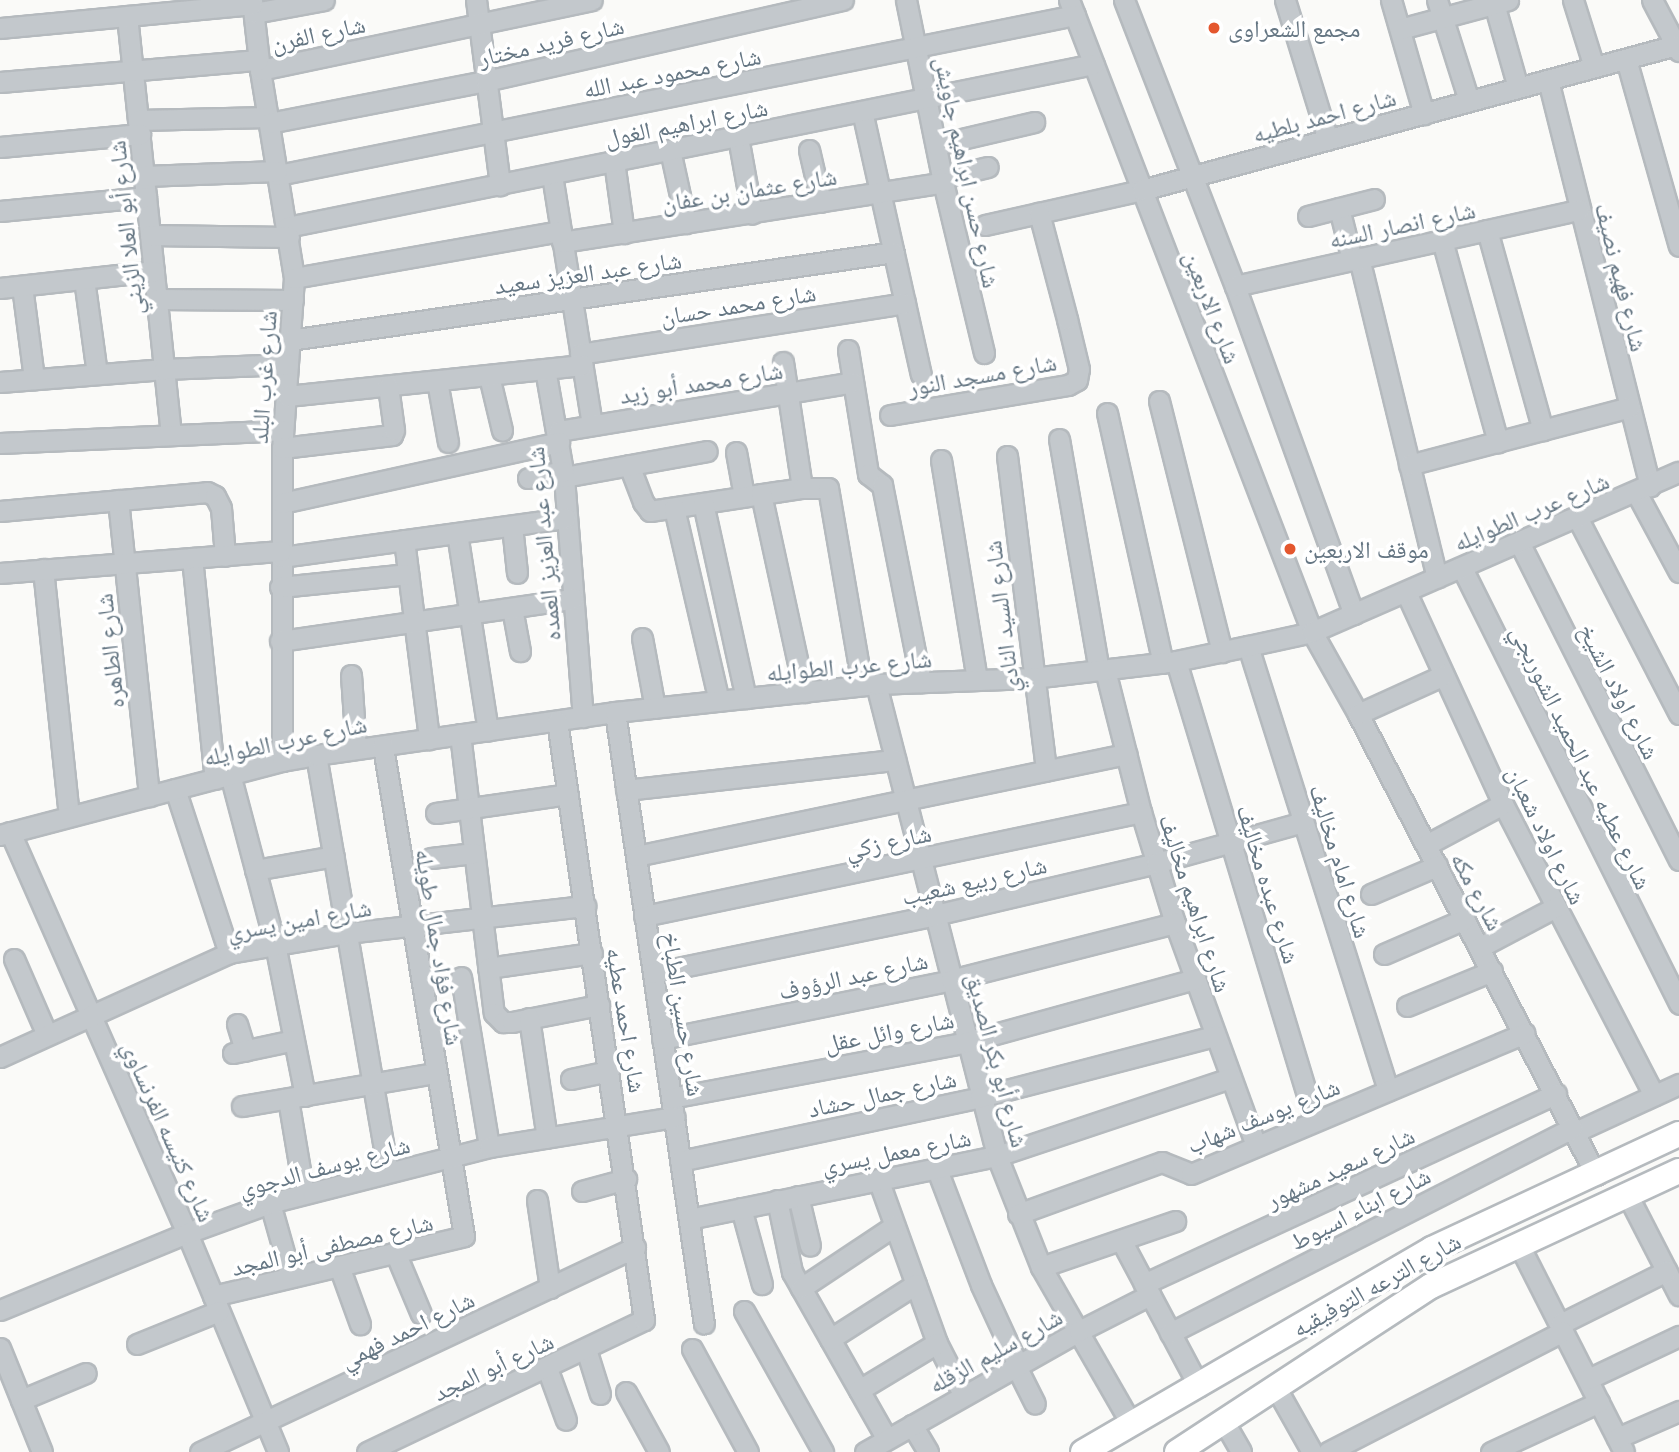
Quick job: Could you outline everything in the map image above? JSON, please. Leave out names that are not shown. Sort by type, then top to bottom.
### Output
[{"type":"main road","name":"شارع الترعه التوفيقيه","points":[[1083,1452],[1199,1387],[1364,1286],[1432,1249],[1679,1135]]},
{"type":"main road","name":"شارع الترعه التوفيقيه","points":[[1177,1452],[1432,1286],[1518,1243],[1679,1171]]},
{"type":"street","points":[[0,28],[324,0]]},
{"type":"street","points":[[476,0],[500,185]]},
{"type":"street","name":"شارع الفرن","points":[[0,82],[133,71],[259,65],[478,25],[592,0]]},
{"type":"street","name":"شارع فريد مختار","points":[[0,147],[139,127],[268,120],[486,81],[843,0]]},
{"type":"street","name":"شارع حسن ابراهيم جاويش","points":[[906,0],[943,180],[984,353]]},
{"type":"street","name":"شارع الاربعين","points":[[1124,0],[1235,285],[1354,614]]},
{"type":"street","points":[[1286,0],[1328,139]]},
{"type":"street","points":[[1391,0],[1424,114]]},
{"type":"street","points":[[1573,0],[1594,67]]},
{"type":"street","points":[[1652,0],[1677,48]]},
{"type":"street","points":[[1400,29],[1440,9],[1499,1],[1518,88]]},
{"type":"street","name":"شارع غرب البلد","points":[[253,6],[259,65],[294,278],[283,439],[280,587],[282,761]]},
{"type":"street","name":"شارع محمود عبد الله","points":[[144,176],[278,173],[916,48],[1072,8]]},
{"type":"street","name":"شارع الاربعين","points":[[1072,8],[1312,632]]},
{"type":"street","points":[[1440,9],[1469,101]]},
{"type":"street","name":"شارع أبو العلا الزيني","points":[[127,16],[171,435]]},
{"type":"street","name":"شارع احمد بلطيه","points":[[1142,190],[1594,67],[1677,48]]},
{"type":"street","points":[[1626,59],[1679,246]]},
{"type":"street","name":"شارع ابراهيم الغول","points":[[150,235],[288,232],[614,161],[1094,64]]},
{"type":"street","name":"شارع فهيم نصيف","points":[[1548,80],[1630,407],[1643,489],[1679,572]]},
{"type":"street","points":[[862,111],[921,374]]},
{"type":"street","points":[[936,145],[1034,122]]},
{"type":"street","points":[[738,138],[752,214]]},
{"type":"street","points":[[670,150],[686,223]]},
{"type":"street","points":[[809,150],[821,202]]},
{"type":"street","points":[[614,161],[624,233]]},
{"type":"street","name":"شارع عثمان بن عفان","points":[[294,278],[562,237],[624,233],[752,214],[943,180],[988,167]]},
{"type":"street","points":[[552,175],[592,425]]},
{"type":"street","points":[[985,225],[1142,190]]},
{"type":"street","points":[[0,211],[146,197]]},
{"type":"street","points":[[1308,216],[1374,199]]},
{"type":"street","points":[[1339,208],[1355,259],[1437,578]]},
{"type":"street","name":"شارع انصار السنه","points":[[1235,285],[1579,210]]},
{"type":"street","name":"شارع مسجد النور","points":[[890,415],[1068,385],[1077,380],[1079,369],[1068,319],[1039,213]]},
{"type":"street","points":[[1487,230],[1543,430]]},
{"type":"street","points":[[1442,240],[1498,442]]},
{"type":"street","name":"شارع عبد العزيز سعيد","points":[[290,340],[894,252]]},
{"type":"street","points":[[0,288],[154,271]]},
{"type":"street","points":[[84,279],[97,374]]},
{"type":"street","points":[[22,286],[34,379]]},
{"type":"street","points":[[157,299],[293,300]]},
{"type":"street","name":"شارع محمد حسان","points":[[286,396],[545,369],[581,360],[905,303]]},
{"type":"street","points":[[848,349],[868,474],[883,485],[921,682]]},
{"type":"street","points":[[629,465],[647,508],[655,511],[802,488],[783,362]]},
{"type":"street","points":[[0,382],[164,369],[288,364]]},
{"type":"street","name":"شارع عبد العزيز العمده","points":[[545,369],[564,474],[565,518],[583,717]]},
{"type":"street","points":[[489,376],[502,430]]},
{"type":"street","points":[[437,381],[448,442]]},
{"type":"street","name":"شارع محمد أبو زيد","points":[[282,503],[559,437],[592,425],[853,382]]},
{"type":"street","points":[[0,443],[171,435],[283,439],[391,435],[394,430],[388,386]]},
{"type":"street","points":[[1159,401],[1222,652]]},
{"type":"street","points":[[1409,465],[1630,407]]},
{"type":"street","name":"شارع عبده مخاليف","points":[[1107,413],[1169,662],[1231,842],[1315,1121]]},
{"type":"street","name":"شارع ابراهيم مخاليف","points":[[1059,439],[1102,671],[1141,812],[1194,979],[1256,1146]]},
{"type":"street","points":[[528,478],[629,465],[707,451]]},
{"type":"street","points":[[736,452],[752,495],[804,692]]},
{"type":"street","name":"شارع السيد النادي","points":[[1007,456],[1032,678],[1046,771]]},
{"type":"street","points":[[941,460],[977,681]]},
{"type":"street","name":"شارع عرب الطوايله","points":[[5,833],[282,761],[356,749],[615,712],[869,685],[1032,678],[1169,662],[1222,652],[1312,632],[1679,472]]},
{"type":"street","name":"شارع أبو بكر الصديق","points":[[802,488],[828,488],[869,685],[895,760],[997,1156],[1041,1267],[1132,1425]]},
{"type":"street","points":[[0,511],[207,492],[215,496],[221,508],[225,556]]},
{"type":"street","name":"شارع الطاهره","points":[[118,500],[149,796]]},
{"type":"street","points":[[703,503],[746,698]]},
{"type":"street","points":[[674,508],[719,701]]},
{"type":"street","points":[[1577,517],[1679,714]]},
{"type":"street","points":[[0,573],[281,554],[565,518]]},
{"type":"street","points":[[512,526],[517,573]]},
{"type":"street","points":[[457,533],[488,730]]},
{"type":"street","points":[[404,540],[429,739]]},
{"type":"street","name":"شارع اولاد الشيخ","points":[[1519,542],[1679,860]]},
{"type":"street","points":[[192,558],[222,777],[255,870],[275,944],[294,1040],[304,1194]]},
{"type":"street","name":"شارع عطيه عبد الحميد الشوربجي","points":[[1462,568],[1679,1004]]},
{"type":"street","points":[[43,569],[69,815]]},
{"type":"street","points":[[280,587],[408,574]]},
{"type":"street","name":"شارع اولاد شعبان","points":[[1406,592],[1503,804],[1654,1095]]},
{"type":"street","points":[[280,641],[573,599]]},
{"type":"street","points":[[512,608],[520,651]]},
{"type":"street","name":"شارع مكه","points":[[1312,632],[1359,714],[1596,1175]]},
{"type":"street","points":[[642,638],[655,708]]},
{"type":"street","name":"شارع امام مخاليف","points":[[1248,646],[1388,1090]]},
{"type":"street","points":[[351,675],[356,749]]},
{"type":"street","points":[[1359,714],[1444,675]]},
{"type":"street","name":"شارع حسين الطباخ","points":[[615,712],[704,1324]]},
{"type":"street","name":"شارع احمد عطيه","points":[[557,720],[645,1316],[639,1324]]},
{"type":"street","points":[[460,734],[494,1013],[503,1022],[599,1005]]},
{"type":"street","name":"شارع فؤاد جمال طويله","points":[[383,746],[450,1157]]},
{"type":"street","points":[[636,856],[1126,754]]},
{"type":"street","points":[[316,755],[388,1172]]},
{"type":"street","points":[[626,790],[895,760]]},
{"type":"street","points":[[175,789],[229,953]]},
{"type":"street","points":[[436,813],[568,794]]},
{"type":"street","points":[[1426,845],[1503,804]]},
{"type":"street","name":"شارع زكي","points":[[645,916],[1141,812]]},
{"type":"street","name":"شارع ربيع شعيب","points":[[653,973],[935,915],[1156,863],[1303,822]]},
{"type":"street","name":"شارع كنيسه الفرنساوي","points":[[5,833],[91,1014],[187,1233],[278,1452]]},
{"type":"street","points":[[431,858],[474,853]]},
{"type":"street","points":[[255,870],[334,856]]},
{"type":"street","points":[[1371,894],[1437,866]]},
{"type":"street","name":"شارع امين يسري","points":[[0,1057],[229,953],[347,933],[585,906]]},
{"type":"street","points":[[1480,947],[1556,907]]},
{"type":"street","points":[[1384,954],[1465,919]]},
{"type":"street","name":"شارع عبد الرؤوف","points":[[662,1039],[951,980],[1175,923]]},
{"type":"street","points":[[489,1147],[454,977],[592,953]]},
{"type":"street","points":[[14,959],[47,1035]]},
{"type":"street","points":[[1407,1006],[1492,971]]},
{"type":"street","name":"شارع وائل عقل","points":[[671,1098],[966,1042],[1194,979]]},
{"type":"street","points":[[529,1018],[547,1138]]},
{"type":"street","points":[[237,1024],[239,1052],[294,1040]]},
{"type":"street","name":"شارع يوسف شهاب","points":[[1018,1214],[1162,1162],[1191,1174],[1524,1033]]},
{"type":"street","name":"شارع جمال حشاد","points":[[680,1161],[980,1097],[1214,1037]]},
{"type":"street","points":[[571,1079],[609,1071]]},
{"type":"street","points":[[242,1106],[436,1073]]},
{"type":"street","name":"شارع معمل يسري","points":[[689,1219],[997,1156],[1230,1078]]},
{"type":"street","name":"شارع ابناء اسيوط","points":[[1170,1333],[1574,1130],[1679,1084]]},
{"type":"street","name":"شارع سعيد مشهور","points":[[1147,1289],[1556,1094]]},
{"type":"street","name":"شارع يوسف الدجوي","points":[[0,1310],[187,1233],[270,1203],[489,1147],[675,1117]]},
{"type":"street","name":"شارع مصطفى أبو المجد","points":[[137,1345],[216,1304],[291,1278],[394,1252],[458,1240],[464,1236],[450,1157]]},
{"type":"street","points":[[936,1167],[981,1285],[1035,1404]]},
{"type":"street","points":[[582,1191],[626,1179]]},
{"type":"street","points":[[878,1179],[937,1343],[964,1396]]},
{"type":"street","points":[[1627,1194],[1679,1295]]},
{"type":"street","points":[[799,1196],[810,1246]]},
{"type":"street","points":[[537,1200],[550,1288]]},
{"type":"street","points":[[777,1200],[789,1264],[887,1439]]},
{"type":"street","points":[[270,1203],[291,1278]]},
{"type":"street","points":[[741,1208],[762,1284]]},
{"type":"street","points":[[1041,1267],[1175,1221]]},
{"type":"street","points":[[801,1288],[894,1226]]},
{"type":"street","points":[[1121,1240],[1199,1387]]},
{"type":"street","points":[[1518,1243],[1621,1445],[1679,1411]]},
{"type":"street","name":"شارع احمد فهمي","points":[[200,1452],[635,1247]]},
{"type":"street","points":[[394,1252],[421,1314]]},
{"type":"street","points":[[339,1266],[360,1324]]},
{"type":"street","points":[[1328,1452],[1667,1271]]},
{"type":"street","points":[[830,1339],[916,1284]]},
{"type":"street","name":"شارع سليم الزقله","points":[[865,1452],[1079,1331],[1147,1289]]},
{"type":"street","points":[[744,1311],[823,1452]]},
{"type":"street","name":"شارع أبو المجد","points":[[377,1450],[639,1324]]},
{"type":"street","points":[[1588,1379],[1679,1336]]},
{"type":"street","points":[[859,1390],[937,1343]]},
{"type":"street","points":[[0,1348],[42,1452]]},
{"type":"street","points":[[586,1349],[600,1394]]},
{"type":"street","points":[[692,1349],[748,1452]]},
{"type":"street","points":[[547,1368],[566,1420]]},
{"type":"street","points":[[21,1400],[86,1373]]},
{"type":"street","points":[[1276,1388],[1312,1452]]},
{"type":"street","points":[[626,1392],[659,1452]]},
{"type":"street","points":[[1491,1452],[1599,1402]]},
{"type":"street","points":[[1224,1422],[1241,1452]]},
{"type":"street","points":[[912,1425],[928,1452]]},
{"type":"place","name":"مجمع الشعراوى","points":[[1214,28]]},
{"type":"place","name":"موقف الاربعين","points":[[1290,549]]}]
